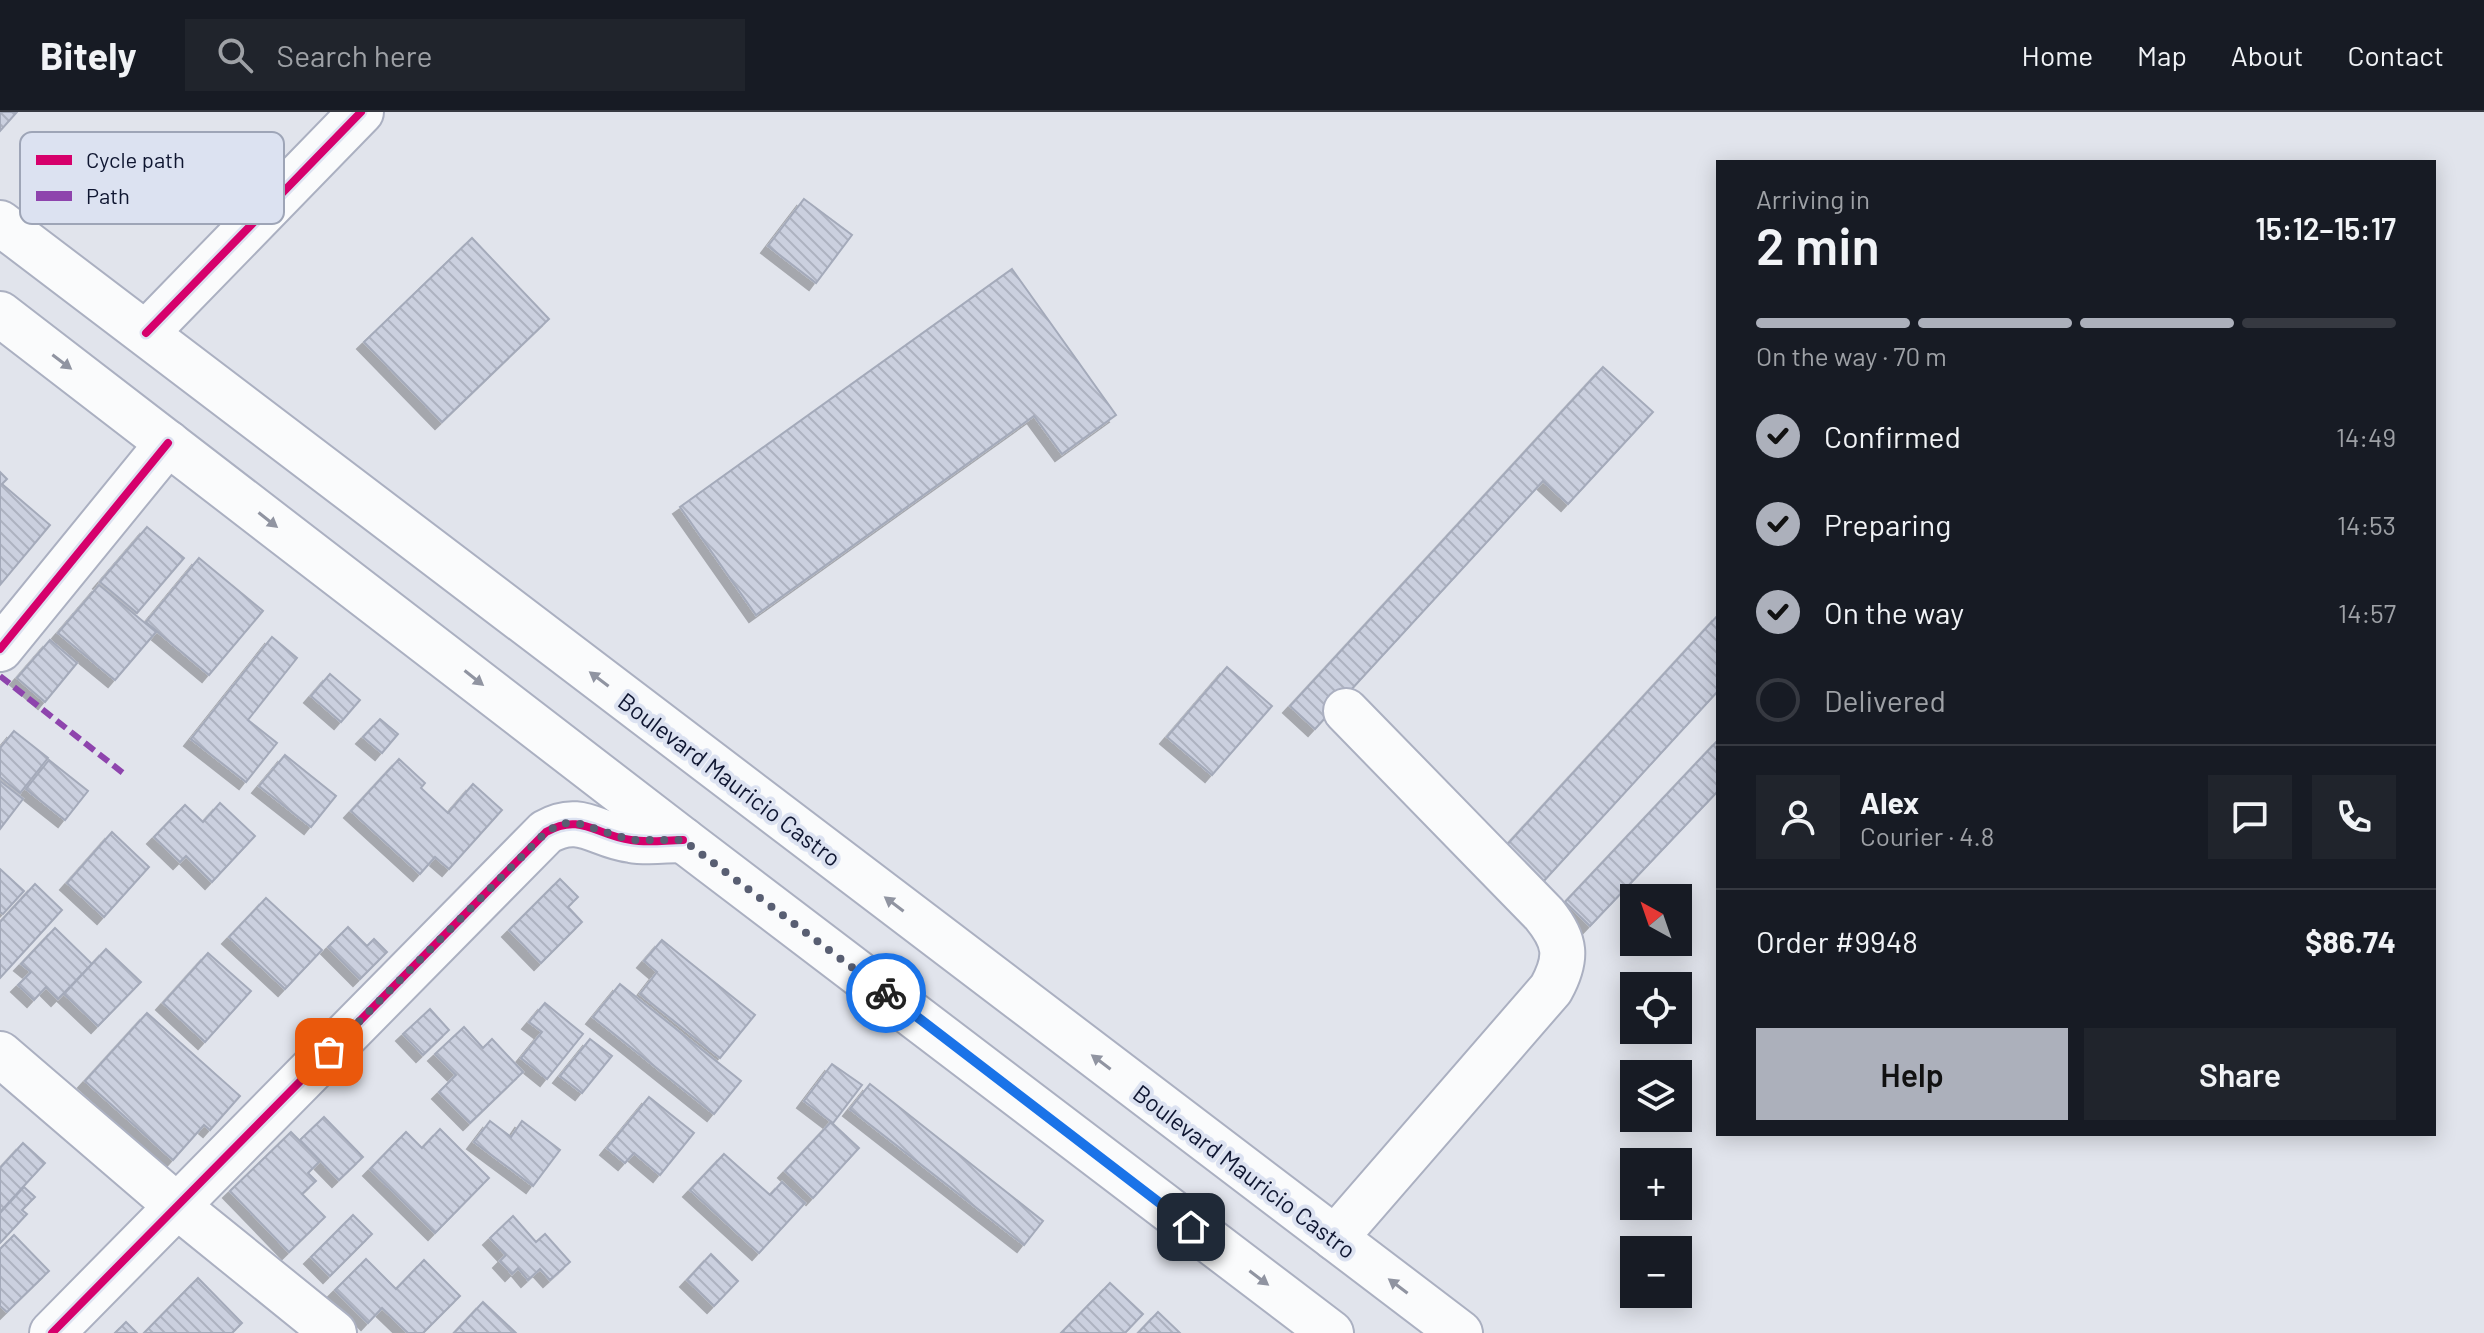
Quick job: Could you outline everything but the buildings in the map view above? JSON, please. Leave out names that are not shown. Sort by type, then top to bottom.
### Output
[{"type":"main road","points":[[284,191],[361,112]]},
{"type":"main road","name":"Boulevard Mauricio Castro","points":[[0,223],[1460,1333]]},
{"type":"main road","points":[[146,333],[252,224]]},
{"type":"main road","points":[[0,314],[1317,1329]]},
{"type":"main road","points":[[0,649],[168,443]]},
{"type":"main road","points":[[1335,1238],[1551,989],[1558,976],[1563,947],[1559,932],[1544,914],[1346,711]]},
{"type":"main road","points":[[52,1333],[546,832],[562,823],[580,824],[631,840],[683,840]]},
{"type":"main road","points":[[0,1054],[177,1206],[334,1333]]},
{"type":"marked path","points":[[0,676],[123,773]]},
{"type":"cycle path","points":[[284,191],[361,112]]},
{"type":"cycle path","points":[[146,333],[252,224]]},
{"type":"cycle path","points":[[0,649],[168,443]]},
{"type":"cycle path","points":[[52,1333],[546,832],[569,824],[631,840],[683,840]]},
{"type":"way so far","points":[[329,1052],[546,832],[562,823],[580,824],[631,840],[683,840],[886,993]]},
{"type":"route","points":[[886,993],[1191,1227]]}]
